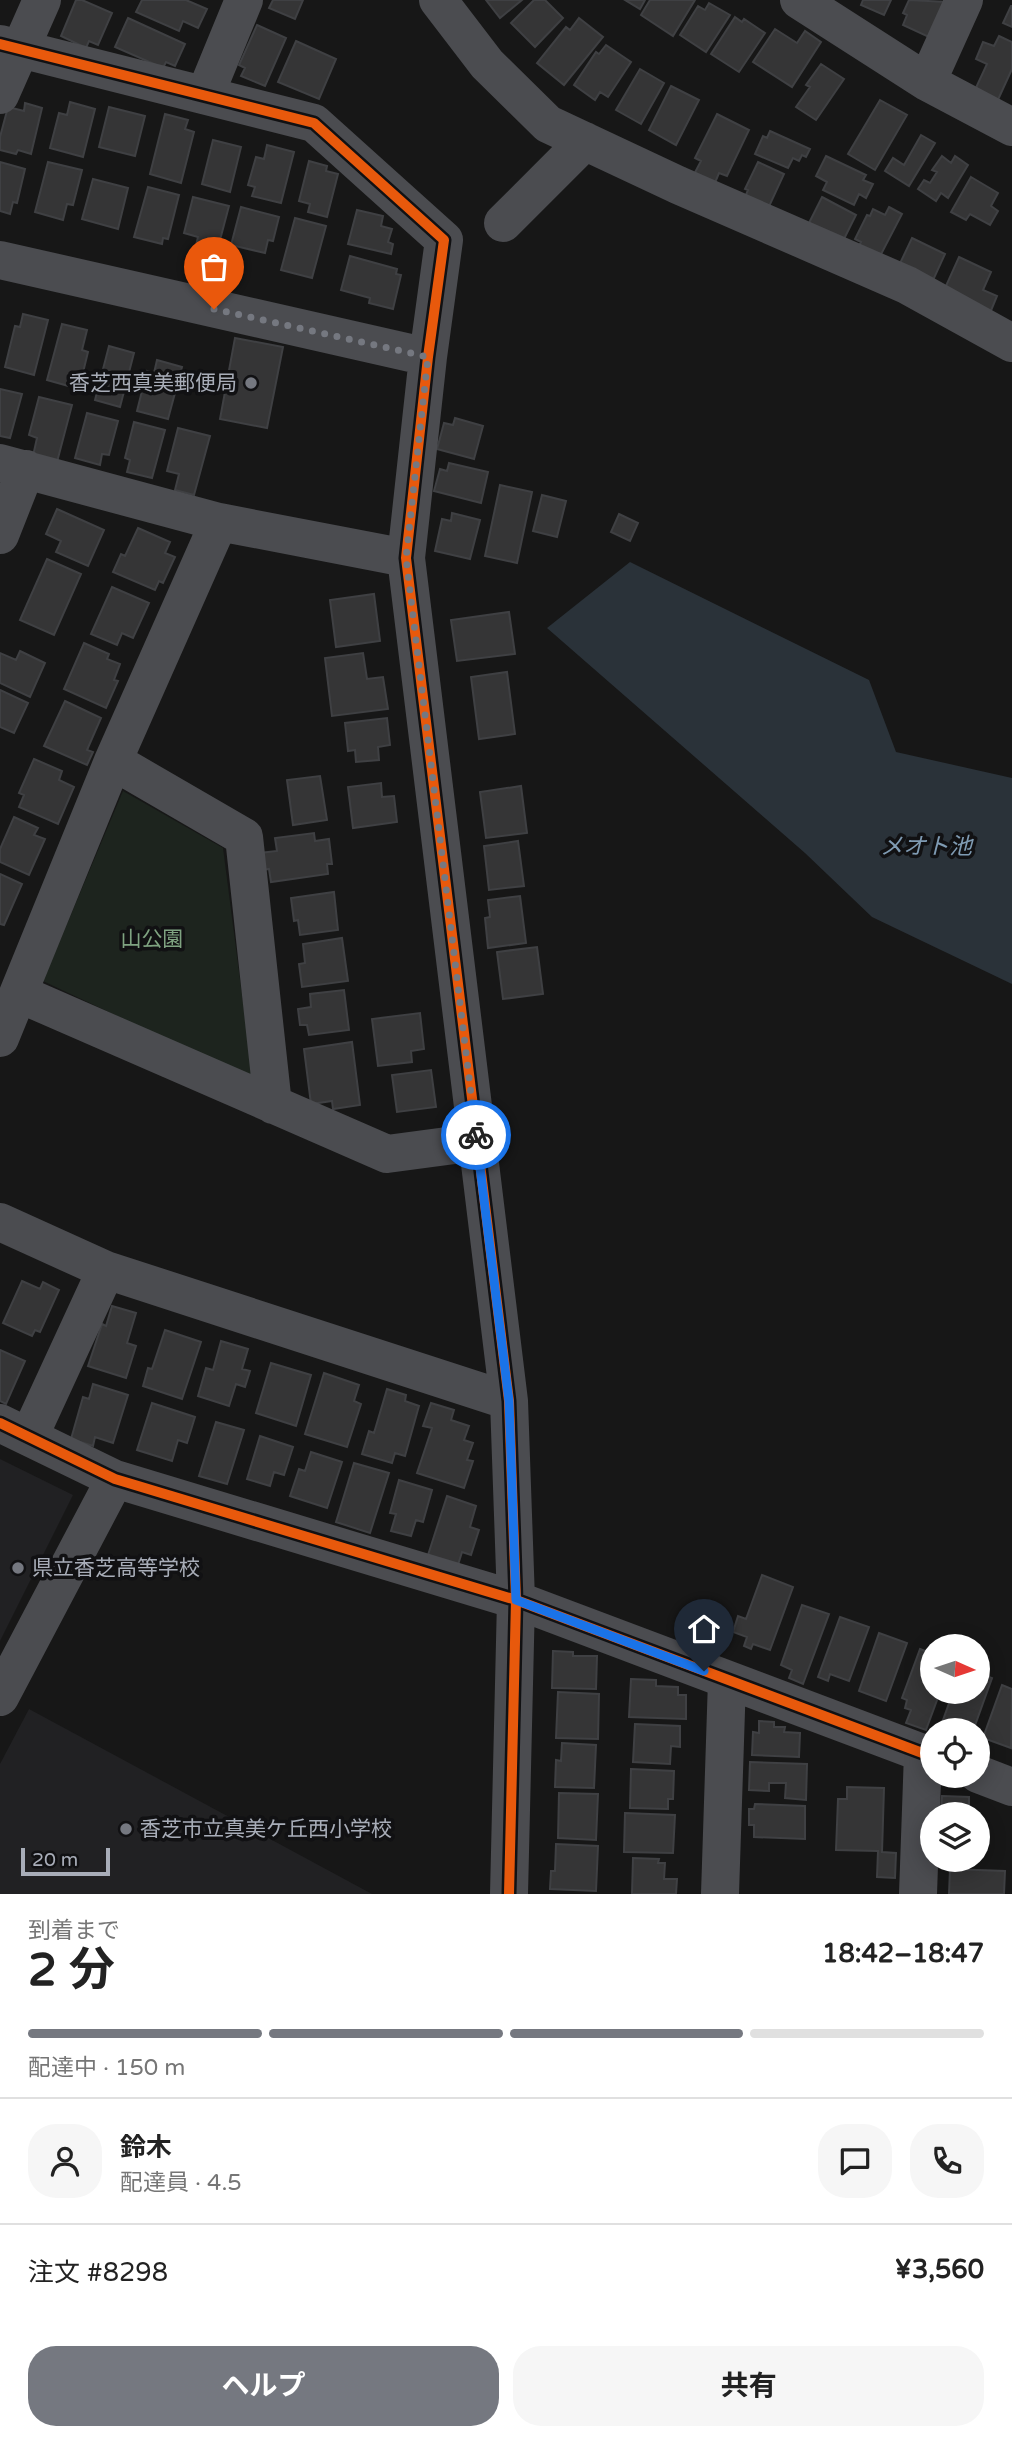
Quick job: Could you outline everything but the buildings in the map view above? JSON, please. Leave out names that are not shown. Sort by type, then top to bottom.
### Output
[{"type":"street","points":[[0,95],[10,47],[42,0]]},
{"type":"street","points":[[205,95],[244,0]]},
{"type":"street","points":[[438,0],[487,64],[548,124],[678,185],[907,285],[1012,343],[1012,334]]},
{"type":"street","points":[[799,0],[927,82],[1012,127]]},
{"type":"street","points":[[927,82],[964,0]]},
{"type":"street","points":[[10,47],[314,123],[444,240],[406,558],[509,1401],[516,1600],[509,1894]]},
{"type":"street","points":[[503,223],[585,141]]},
{"type":"street","points":[[0,260],[428,357]]},
{"type":"street","points":[[0,535],[13,466],[219,522],[406,558]]},
{"type":"street","points":[[0,1038],[113,761],[219,522]]},
{"type":"street","points":[[113,761],[244,837],[273,1105]]},
{"type":"street","points":[[20,994],[387,1154],[477,1142]]},
{"type":"street","points":[[0,1222],[106,1270],[509,1401]]},
{"type":"street","points":[[106,1270],[15,1430],[115,1479],[516,1600],[920,1752]]},
{"type":"street","points":[[0,1697],[115,1479]]},
{"type":"street","points":[[720,1894],[727,1679]]},
{"type":"street","points":[[990,1779],[1012,1787]]},
{"type":"street","points":[[918,1894],[926,1788]]},
{"type":"shaded area","name":"県立香芝高等学校","points":[[0,1459],[73,1495],[0,1641]]},
{"type":"shaded area","name":"香芝市立真美ケ丘西小学校","points":[[29,1709],[372,1894],[0,1894],[0,1764]]},
{"type":"green space","name":"山公園","points":[[123,791],[223,848],[253,1080],[43,981]]},
{"type":"water","name":"メオト池","points":[[630,562],[869,680],[896,752],[1012,778],[1012,984],[872,917],[805,853],[547,628]]},
{"type":"cycle path","points":[[0,44],[314,123],[444,240],[406,558],[509,1401],[516,1600],[509,1894]]},
{"type":"cycle path","points":[[0,1423],[115,1479],[516,1600],[920,1752]]},
{"type":"way so far","points":[[214,309],[428,357],[406,558],[476,1135]]},
{"type":"place","name":"香芝西真美郵便局","points":[[251,383]]},
{"type":"place","name":"県立香芝高等学校","points":[[18,1568]]},
{"type":"place","name":"香芝市立真美ケ丘西小学校","points":[[126,1829]]},
{"type":"route","points":[[476,1135],[509,1401],[516,1600],[704,1671]]}]
